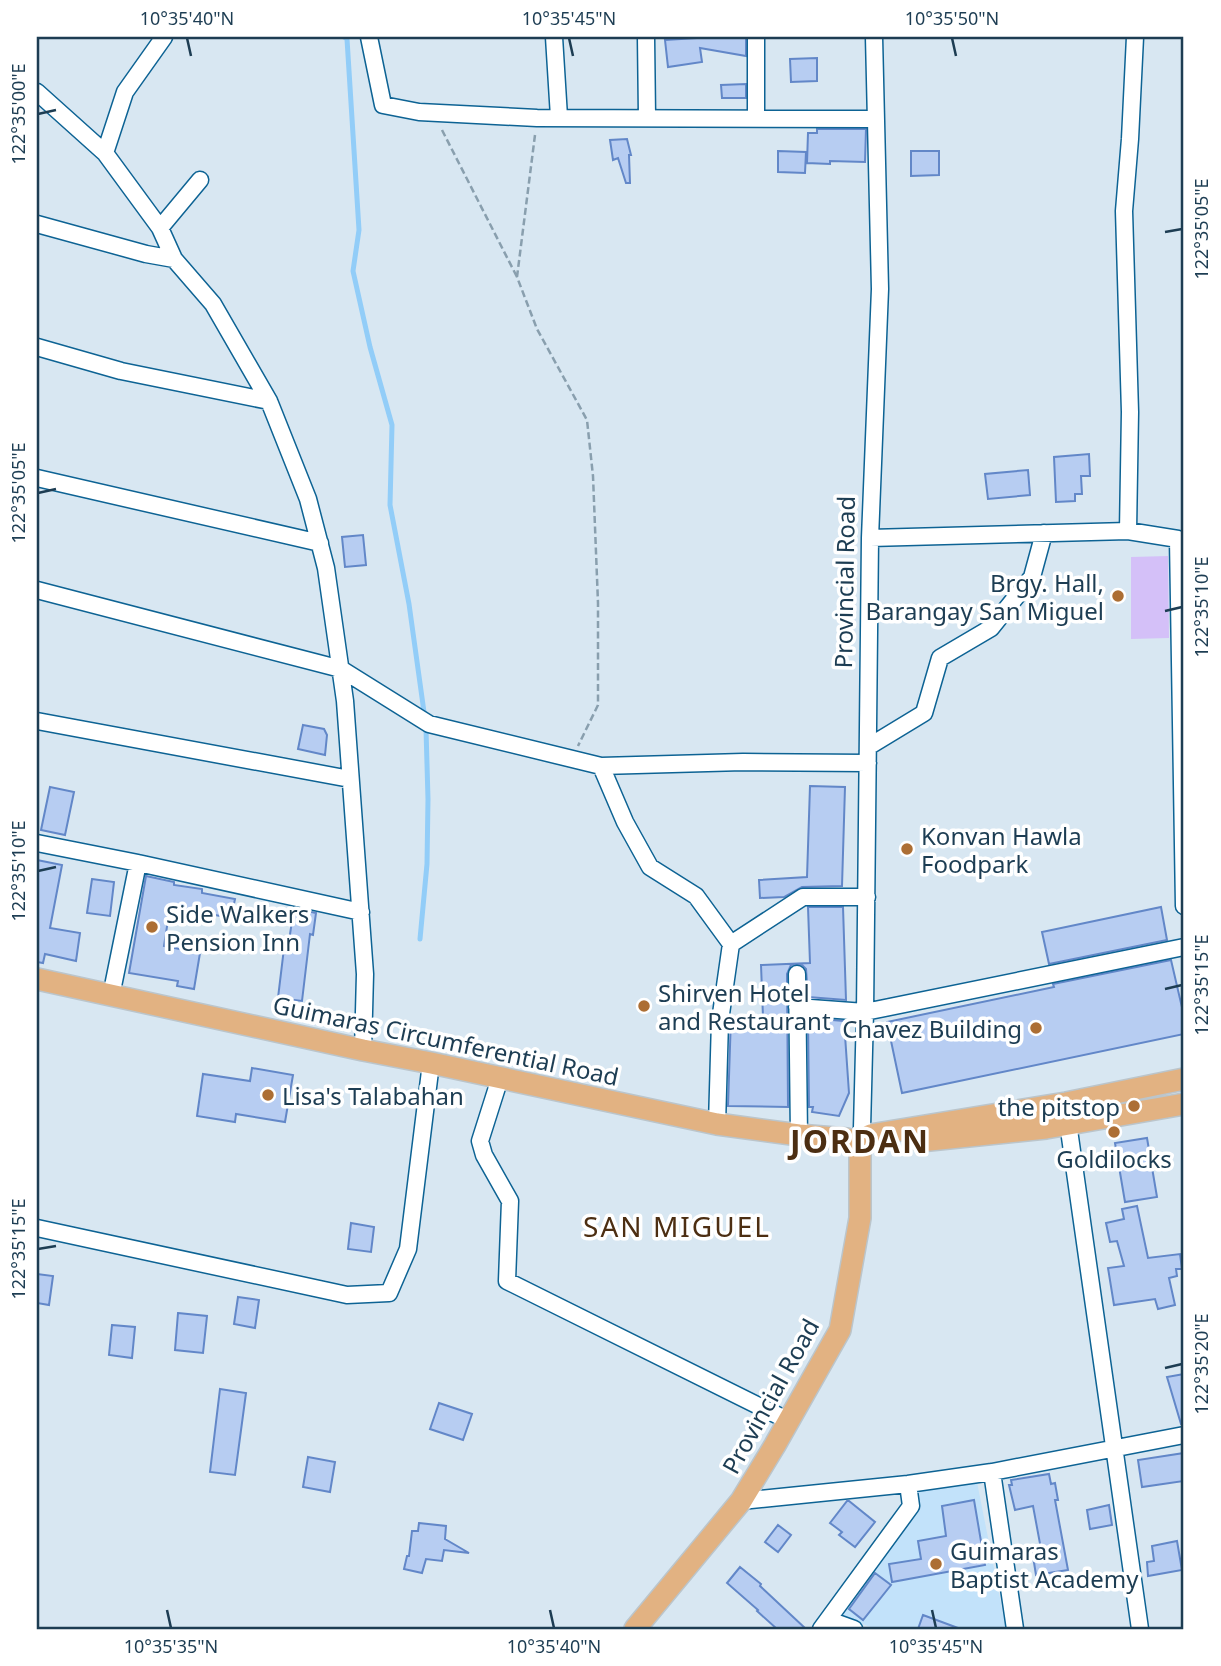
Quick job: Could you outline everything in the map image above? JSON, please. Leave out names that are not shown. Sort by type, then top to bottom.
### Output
[{"type":"main road","name":"Guimaras Circumferential Road","points":[[37,979],[717,1124],[799,1135],[862,1140],[1045,1128],[1184,1108]]},
{"type":"main road","name":"Guimaras Circumferential Road","points":[[862,1140],[1184,1079]]},
{"type":"main road","name":"Provincial Road","points":[[635,1629],[741,1501],[840,1330],[860,1218],[862,1140]]},
{"type":"street","points":[[105,153],[125,92],[164,37]]},
{"type":"street","points":[[369,37],[383,105],[419,112],[537,118],[876,120]]},
{"type":"street","points":[[554,37],[559,117]]},
{"type":"street","points":[[646,37],[647,117]]},
{"type":"street","points":[[756,37],[756,118]]},
{"type":"street","name":"Provincial Road","points":[[862,1140],[870,538],[880,289],[874,37]]},
{"type":"street","points":[[1128,531],[1130,412],[1124,211],[1135,37]]},
{"type":"street","points":[[37,92],[105,153],[160,228],[174,259],[213,304],[269,401],[308,499],[326,568],[345,701],[365,974],[363,1050]]},
{"type":"street","points":[[160,228],[200,180]]},
{"type":"street","points":[[37,224],[174,259]]},
{"type":"street","points":[[37,347],[121,371],[269,401]]},
{"type":"street","points":[[37,478],[320,543]]},
{"type":"street","points":[[870,538],[1128,531],[1181,539],[1184,906]]},
{"type":"street","points":[[37,590],[341,669],[429,724],[601,766],[868,755],[924,713],[940,658],[991,628],[1032,577],[1044,533]]},
{"type":"street","points":[[37,721],[350,779]]},
{"type":"street","points":[[601,766],[625,822],[650,867],[696,896],[731,944],[720,1021],[717,1124]]},
{"type":"street","points":[[37,843],[361,912]]},
{"type":"street","points":[[111,996],[138,863]]},
{"type":"street","points":[[731,944],[803,897],[867,897]]},
{"type":"street","points":[[797,1007],[865,1012],[1184,947]]},
{"type":"street","points":[[797,974],[799,1135]]},
{"type":"street","points":[[37,1228],[347,1295],[389,1293],[408,1249],[431,1063]]},
{"type":"street","points":[[500,1078],[480,1141],[484,1155],[510,1201],[508,1281],[789,1421]]},
{"type":"street","points":[[1068,1123],[1140,1629]]},
{"type":"street","points":[[741,1501],[908,1484],[992,1472],[1184,1434]]},
{"type":"street","points":[[992,1472],[1015,1629]]},
{"type":"street","points":[[855,1629],[825,1624],[911,1506],[908,1484]]},
{"type":"path","points":[[433,112],[517,277],[537,329],[587,420],[593,475],[598,603],[598,705],[572,758]]},
{"type":"path","points":[[517,277],[537,118]]},
{"type":"shaded area","points":[[1168,556],[1169,638],[1131,639],[1131,557]]},
{"type":"shaded area","name":"Guimaras Baptist Academy","points":[[976,1477],[1006,1629],[876,1629],[841,1616],[917,1511],[916,1487]]},
{"type":"building","points":[[746,37],[746,56],[700,48],[702,62],[668,67],[665,40]]},
{"type":"building","points":[[817,58],[817,81],[791,82],[790,59]]},
{"type":"building","points":[[746,84],[746,98],[722,98],[721,85]]},
{"type":"building","points":[[817,129],[866,129],[865,162],[807,163],[808,133],[817,133]]},
{"type":"building","points":[[627,139],[631,155],[630,183],[626,183],[618,158],[613,160],[610,140]]},
{"type":"building","points":[[778,151],[806,152],[805,173],[778,172]]},
{"type":"building","points":[[911,151],[939,151],[939,175],[911,176]]},
{"type":"building","points":[[1089,454],[1090,476],[1081,476],[1082,494],[1075,494],[1075,501],[1056,502],[1054,457]]},
{"type":"building","points":[[1028,470],[1030,495],[988,499],[985,474]]},
{"type":"building","points":[[363,535],[366,565],[345,567],[342,537]]},
{"type":"building","points":[[303,725],[324,729],[327,735],[325,755],[298,749]]},
{"type":"building","points":[[810,786],[845,787],[842,886],[802,887],[784,897],[760,898],[759,880],[807,877]]},
{"type":"building","points":[[50,787],[74,792],[65,835],[41,830]]},
{"type":"building","points":[[37,860],[62,865],[50,928],[80,933],[76,961],[45,954],[43,963],[37,962]]},
{"type":"building","points":[[146,876],[174,882],[174,885],[202,889],[202,893],[235,899],[231,918],[170,907],[164,946],[200,953],[194,989],[177,986],[178,981],[129,973]]},
{"type":"building","points":[[92,879],[114,882],[110,916],[87,913]]},
{"type":"building","points":[[808,907],[843,907],[846,1000],[808,997],[806,969],[802,965],[791,965],[787,974],[788,1107],[728,1106],[731,1017],[763,1017],[761,965],[810,963]]},
{"type":"building","points":[[1161,907],[1167,940],[1049,964],[1042,932]]},
{"type":"building","points":[[294,908],[316,913],[313,935],[310,934],[302,1001],[278,998],[285,940],[289,941]]},
{"type":"building","name":"Chavez Building","points":[[1171,960],[1184,1016],[1184,1034],[902,1093],[887,1022]]},
{"type":"building","points":[[808,1018],[844,1021],[849,1093],[839,1116],[812,1112],[813,1107],[809,1107]]},
{"type":"building","points":[[252,1068],[293,1075],[285,1122],[236,1114],[235,1122],[197,1116],[203,1074],[250,1081]]},
{"type":"building","points":[[1147,1138],[1157,1197],[1125,1202],[1115,1143]]},
{"type":"building","points":[[1137,1206],[1148,1258],[1180,1254],[1182,1269],[1176,1269],[1177,1276],[1169,1278],[1175,1305],[1158,1309],[1155,1299],[1114,1305],[1108,1268],[1124,1266],[1117,1241],[1110,1242],[1106,1223],[1124,1219],[1122,1209]]},
{"type":"building","points":[[351,1223],[374,1227],[371,1252],[348,1249]]},
{"type":"building","points":[[37,1274],[53,1276],[49,1305],[37,1303]]},
{"type":"building","points":[[238,1297],[259,1300],[255,1328],[234,1324]]},
{"type":"building","points":[[178,1313],[207,1316],[203,1353],[175,1350]]},
{"type":"building","points":[[112,1325],[135,1327],[132,1358],[109,1355]]},
{"type":"building","points":[[1184,1374],[1184,1424],[1181,1424],[1167,1377]]},
{"type":"building","points":[[220,1389],[246,1393],[235,1475],[210,1472]]},
{"type":"building","points":[[439,1403],[472,1414],[463,1440],[430,1429]]},
{"type":"building","points":[[1184,1453],[1184,1481],[1142,1487],[1138,1460]]},
{"type":"building","points":[[308,1457],[335,1462],[330,1492],[303,1487]]},
{"type":"building","points":[[1049,1474],[1051,1484],[1055,1483],[1058,1500],[1055,1500],[1068,1570],[1036,1575],[1032,1550],[1041,1549],[1033,1506],[1015,1510],[1009,1485],[1012,1485],[1011,1480]]},
{"type":"building","points":[[974,1500],[985,1565],[892,1582],[889,1564],[921,1559],[918,1541],[946,1536],[942,1506]]},
{"type":"building","points":[[847,1501],[875,1522],[855,1547],[839,1535],[842,1532],[830,1523]]},
{"type":"building","points":[[1109,1505],[1112,1525],[1090,1529],[1087,1510]]},
{"type":"building","points":[[419,1523],[446,1526],[445,1539],[469,1553],[444,1550],[442,1561],[426,1559],[422,1573],[404,1569],[409,1556],[412,1531],[418,1531]]},
{"type":"building","points":[[778,1525],[791,1535],[778,1552],[765,1542]]},
{"type":"building","points":[[1177,1541],[1182,1570],[1148,1576],[1147,1562],[1154,1561],[1152,1546]]},
{"type":"building","points":[[740,1567],[806,1629],[777,1629],[727,1583]]},
{"type":"building","points":[[875,1573],[891,1585],[863,1620],[849,1609]]},
{"type":"building","points":[[923,1615],[958,1628],[958,1629],[918,1629]]},
{"type":"waterway","points":[[344,37],[347,39],[359,230],[353,271],[370,347],[392,425],[390,505],[409,604],[424,712]]},
{"type":"waterway","points":[[420,939],[427,864],[426,729]]},
{"type":"place","name":"Brgy. Hall, Barangay San Miguel","points":[[1118,596]]},
{"type":"place","name":"Konvan Hawla Foodpark","points":[[907,849]]},
{"type":"place","name":"Side Walkers Pension Inn","points":[[152,927]]},
{"type":"place","name":"Shirven Hotel and Restaurant","points":[[644,1006]]},
{"type":"place","name":"Chavez Building","points":[[1036,1028]]},
{"type":"place","name":"Lisa's Talabahan","points":[[268,1095]]},
{"type":"place","name":"the pitstop","points":[[1134,1106]]},
{"type":"place","name":"Goldilocks","points":[[1114,1132]]},
{"type":"place","name":"Guimaras Baptist Academy","points":[[936,1564]]},
{"type":"district","name":"JORDAN","points":[[860,1140]]},
{"type":"district","name":"SAN MIGUEL","points":[[677,1226]]}]
